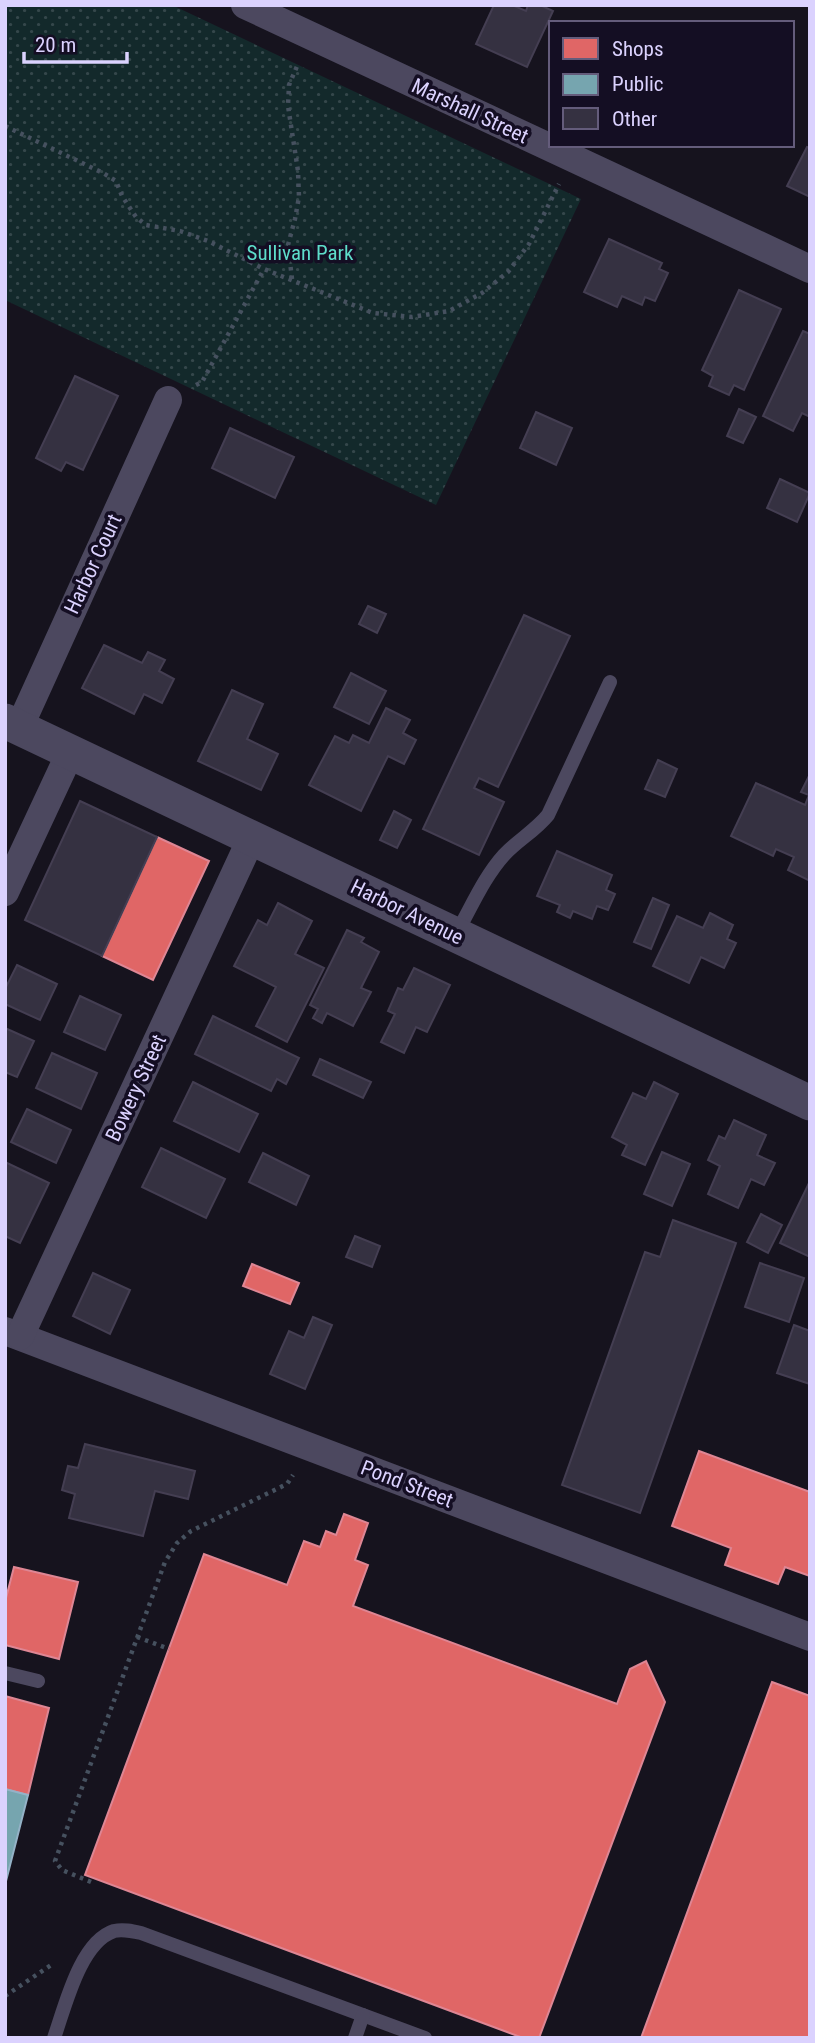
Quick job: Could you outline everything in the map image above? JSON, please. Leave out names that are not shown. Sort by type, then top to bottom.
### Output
[{"type":"street","name":"Marshall Street","points":[[245,5],[810,269]]},
{"type":"street","name":"Harbor Court","points":[[12,724],[168,400]]},
{"type":"street","name":"Harbor Avenue","points":[[12,724],[810,1103]]},
{"type":"street","points":[[5,892],[71,753]]},
{"type":"street","name":"Bowery Street","points":[[13,1333],[251,839]]},
{"type":"street","name":"Pond Street","points":[[13,1333],[810,1637]]},
{"type":"lane","points":[[455,936],[504,855],[538,827],[548,815],[610,682]]},
{"type":"lane","points":[[5,1673],[38,1681]]},
{"type":"lane","points":[[54,2038],[80,1967],[89,1952],[100,1940],[114,1931],[128,1930],[425,2038]]},
{"type":"lane","points":[[355,2038],[363,2015]]},
{"type":"path","points":[[292,279],[288,245],[299,197],[298,171],[288,106],[289,85],[301,58]]},
{"type":"path","points":[[5,125],[116,181],[129,207],[146,226],[180,231],[208,241],[264,269],[373,313],[412,317],[449,311],[482,293],[508,272],[529,244],[561,180]]},
{"type":"path","points":[[246,261],[288,245]]},
{"type":"path","points":[[168,400],[202,382],[264,269]]},
{"type":"path","points":[[91,1882],[62,1870],[55,1861],[165,1562],[177,1543],[191,1531],[287,1484],[311,1448]]},
{"type":"path","points":[[137,1637],[169,1649]]},
{"type":"path","points":[[5,1996],[63,1958]]},
{"type":"green space","name":"Sullivan Park","points":[[5,5],[172,5],[581,199],[436,505],[5,300]]},
{"type":"building: Shops","points":[[157,837],[209,861],[153,980],[102,956]]},
{"type":"building: Shops","points":[[252,1264],[299,1283],[290,1304],[243,1286]]},
{"type":"building: Shops","points":[[699,1451],[810,1492],[810,1576],[785,1567],[778,1584],[725,1565],[731,1548],[672,1526]]},
{"type":"building: Shops","points":[[344,1514],[368,1523],[355,1560],[368,1565],[353,1606],[617,1704],[630,1669],[646,1661],[665,1702],[539,2038],[523,2038],[85,1875],[204,1554],[287,1585],[304,1541],[320,1547],[326,1531],[336,1535]]},
{"type":"building: Shops","points":[[14,1567],[78,1582],[59,1659],[5,1645],[5,1602]]},
{"type":"building: Shops","points":[[772,1682],[810,1696],[810,2038],[641,2038]]},
{"type":"building: Shops","points":[[5,1696],[49,1708],[28,1795],[5,1789]]},
{"type":"building: Public","points":[[5,1789],[28,1795],[5,1885]]},
{"type":"building: Other","points":[[494,5],[512,5],[526,11],[528,5],[540,5],[553,11],[527,67],[476,44]]},
{"type":"building: Other","points":[[807,147],[810,148],[810,197],[787,186]]},
{"type":"building: Other","points":[[609,239],[662,263],[659,269],[668,273],[655,301],[645,297],[642,305],[622,296],[617,307],[584,292]]},
{"type":"building: Other","points":[[739,290],[781,309],[744,390],[734,385],[729,395],[709,386],[713,376],[702,370]]},
{"type":"building: Other","points":[[803,331],[810,334],[810,417],[802,413],[793,431],[763,416]]},
{"type":"building: Other","points":[[75,376],[118,396],[83,470],[66,462],[61,471],[36,458]]},
{"type":"building: Other","points":[[739,409],[756,417],[743,443],[727,436]]},
{"type":"building: Other","points":[[536,412],[572,428],[556,465],[520,448]]},
{"type":"building: Other","points":[[230,428],[294,457],[275,498],[212,468]]},
{"type":"building: Other","points":[[780,479],[810,493],[797,522],[767,508]]},
{"type":"building: Other","points":[[368,606],[386,614],[377,633],[359,624]]},
{"type":"building: Other","points":[[524,615],[570,636],[498,787],[479,778],[474,788],[504,802],[479,855],[423,829]]},
{"type":"building: Other","points":[[104,645],[142,663],[148,652],[165,660],[159,671],[174,679],[162,703],[144,694],[134,714],[82,688]]},
{"type":"building: Other","points":[[351,673],[386,691],[369,724],[334,707]]},
{"type":"building: Other","points":[[232,690],[263,704],[247,739],[278,754],[261,790],[198,761]]},
{"type":"building: Other","points":[[386,708],[410,720],[403,733],[416,740],[404,764],[388,756],[361,811],[309,785],[335,736],[349,743],[353,735],[369,743]]},
{"type":"building: Other","points":[[658,760],[677,769],[665,797],[645,789]]},
{"type":"building: Other","points":[[810,774],[810,881],[788,870],[794,857],[776,849],[773,856],[731,836],[756,783],[805,805],[809,795],[801,792]]},
{"type":"building: Other","points":[[80,801],[157,837],[102,956],[25,920]]},
{"type":"building: Other","points":[[394,811],[411,820],[397,848],[380,840]]},
{"type":"building: Other","points":[[557,851],[612,875],[606,890],[615,894],[608,910],[597,906],[592,919],[573,911],[570,918],[557,912],[560,905],[537,896]]},
{"type":"building: Other","points":[[653,898],[669,905],[651,949],[634,942]]},
{"type":"building: Other","points":[[278,903],[312,921],[295,954],[324,968],[287,1042],[256,1026],[276,987],[234,966],[258,920],[267,925]]},
{"type":"building: Other","points":[[710,913],[733,925],[727,939],[736,943],[724,968],[701,957],[689,983],[653,966],[677,916],[703,928]]},
{"type":"building: Other","points":[[347,930],[364,938],[361,942],[379,952],[361,988],[371,992],[353,1026],[327,1013],[322,1023],[313,1018],[318,1009],[310,1005]]},
{"type":"building: Other","points":[[17,965],[57,984],[40,1020],[5,1004],[5,989]]},
{"type":"building: Other","points":[[414,968],[450,985],[427,1032],[416,1027],[404,1053],[381,1042],[395,1014],[388,1011],[398,988],[403,990]]},
{"type":"building: Other","points":[[80,996],[121,1015],[105,1050],[64,1032]]},
{"type":"building: Other","points":[[213,1016],[299,1058],[286,1084],[277,1079],[271,1091],[195,1054]]},
{"type":"building: Other","points":[[5,1028],[34,1041],[17,1077],[5,1072]]},
{"type":"building: Other","points":[[52,1053],[97,1073],[81,1109],[36,1088]]},
{"type":"building: Other","points":[[320,1059],[371,1082],[363,1098],[313,1075]]},
{"type":"building: Other","points":[[193,1082],[258,1114],[239,1152],[174,1121]]},
{"type":"building: Other","points":[[654,1082],[678,1094],[645,1165],[622,1155],[627,1145],[612,1137],[633,1093],[646,1099]]},
{"type":"building: Other","points":[[27,1109],[71,1130],[56,1163],[11,1142]]},
{"type":"building: Other","points":[[734,1120],[766,1135],[757,1155],[775,1163],[764,1185],[751,1179],[738,1208],[708,1194],[720,1166],[708,1160],[719,1136],[725,1139]]},
{"type":"building: Other","points":[[161,1148],[225,1179],[206,1218],[142,1187]]},
{"type":"building: Other","points":[[662,1152],[690,1164],[672,1206],[644,1194]]},
{"type":"building: Other","points":[[263,1153],[309,1176],[296,1205],[249,1182]]},
{"type":"building: Other","points":[[5,1162],[49,1183],[20,1243],[5,1236]]},
{"type":"building: Other","points":[[810,1181],[810,1257],[780,1243]]},
{"type":"building: Other","points":[[761,1214],[782,1225],[768,1253],[747,1242]]},
{"type":"building: Other","points":[[673,1220],[736,1243],[640,1513],[562,1485],[645,1252],[660,1257]]},
{"type":"building: Other","points":[[355,1236],[380,1246],[372,1267],[346,1257]]},
{"type":"building: Other","points":[[760,1263],[804,1278],[789,1322],[745,1307]]},
{"type":"building: Other","points":[[93,1273],[130,1290],[110,1334],[73,1316]]},
{"type":"building: Other","points":[[313,1317],[332,1325],[305,1389],[270,1374],[289,1331],[304,1338]]},
{"type":"building: Other","points":[[794,1325],[810,1331],[810,1384],[777,1373]]},
{"type":"building: Other","points":[[85,1444],[195,1471],[188,1499],[155,1491],[143,1536],[69,1518],[75,1494],[62,1490],[68,1466],[78,1468]]}]
